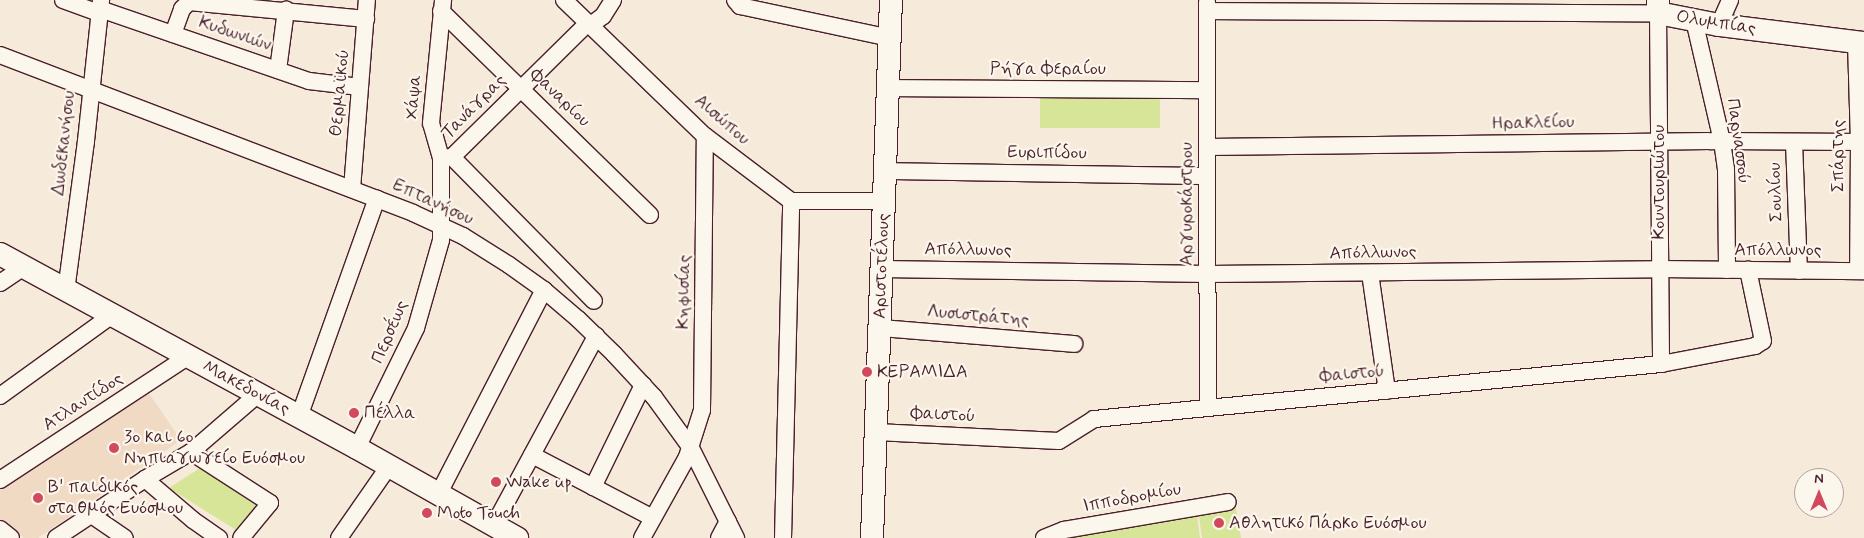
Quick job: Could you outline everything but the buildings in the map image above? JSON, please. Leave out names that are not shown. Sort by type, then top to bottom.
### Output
[{"type":"street","name":"Κυδωνιών","points":[[63,0],[100,7],[316,83],[360,87]]},
{"type":"street","name":"Θερμαϊκού","points":[[352,189],[367,0]]},
{"type":"street","name":"Αισώπου","points":[[564,0],[705,136],[791,201]]},
{"type":"street","name":"Τανάγρας","points":[[446,157],[589,24],[603,16],[613,0]]},
{"type":"street","points":[[735,0],[740,6],[890,38]]},
{"type":"street","name":"Αριστοτέλους","points":[[873,536],[891,0]]},
{"type":"street","points":[[1720,25],[1730,0]]},
{"type":"street","points":[[173,34],[182,9],[189,2],[366,19]]},
{"type":"street","name":"Φαναρίου","points":[[442,6],[521,88],[650,214]]},
{"type":"street","name":"Χάψα","points":[[442,6],[431,123],[446,157],[443,225]]},
{"type":"street","name":"Ολυμπίας","points":[[1207,6],[1658,7],[1694,20],[1720,25],[1860,42]]},
{"type":"street","name":"Αργυροκάστρου","points":[[1207,6],[1208,407]]},
{"type":"street","name":"Δωδεκανήσου","points":[[66,291],[86,141],[100,7]]},
{"type":"street","name":"Κουντουριώτου","points":[[1658,7],[1661,364]]},
{"type":"street","points":[[278,70],[286,10]]},
{"type":"street","name":"Παρνασσού","points":[[1694,20],[1722,141],[1726,169],[1727,270]]},
{"type":"street","name":"Σπάρτης","points":[[1860,42],[1861,271]]},
{"type":"street","name":"Επτανήσου","points":[[0,55],[376,198],[443,225],[483,248],[544,290],[596,336],[643,385],[668,415],[690,448],[736,538]]},
{"type":"street","name":"Ρήγα Φεραίου","points":[[888,88],[1207,90]]},
{"type":"street","name":"Κηφισίας","points":[[642,538],[690,448],[702,403],[705,136]]},
{"type":"street","name":"Ηρακλείου","points":[[1207,147],[1659,141],[1859,142]]},
{"type":"street","name":"Σουλίου","points":[[1794,142],[1799,270]]},
{"type":"street","points":[[446,157],[594,301]]},
{"type":"street","name":"Ευριπίδου","points":[[885,171],[1207,176]]},
{"type":"street","points":[[299,417],[376,198]]},
{"type":"street","points":[[782,538],[791,201],[884,201]]},
{"type":"street","name":"Περσέως","points":[[357,448],[416,328],[436,266],[443,225]]},
{"type":"street","name":"Μακεδονίας","points":[[0,254],[357,448],[517,538]]},
{"type":"street","points":[[0,283],[24,267]]},
{"type":"street","name":"Απόλλωνος","points":[[882,269],[1208,274],[1659,269],[1861,271]]},
{"type":"street","name":"Φαιστού","points":[[876,432],[1059,441],[1094,419],[1661,364],[1755,346],[1762,341],[1748,270]]},
{"type":"street","points":[[1370,273],[1387,391]]},
{"type":"street","points":[[438,495],[544,290]]},
{"type":"street","points":[[0,396],[111,316]]},
{"type":"street","name":"Λυσιστράτης","points":[[880,328],[1074,344]]},
{"type":"street","points":[[494,525],[596,336]]},
{"type":"street","name":"Ατλαντίδος","points":[[0,480],[187,357]]},
{"type":"street","points":[[593,487],[643,385]]},
{"type":"street","points":[[61,537],[90,514],[192,452],[257,395]]},
{"type":"street","points":[[192,452],[270,503],[241,538]]},
{"type":"street","points":[[532,455],[653,518]]},
{"type":"street","points":[[339,538],[388,466]]},
{"type":"street","points":[[145,479],[193,520],[219,538]]},
{"type":"street","name":"Ιπποδρομίου","points":[[1044,538],[1064,530],[1228,502]]},
{"type":"street","points":[[90,514],[125,538]]},
{"type":"street","points":[[719,538],[728,521]]},
{"type":"street","points":[[0,529],[11,538]]},
{"type":"shaded area","name":"3ο και 6ο Νηπιαγωγείο Ευόσμου","points":[[146,389],[181,440],[38,538],[24,538],[0,519],[0,488]]},
{"type":"green space","points":[[1040,98],[1160,98],[1160,128],[1040,128]]},
{"type":"green space","points":[[200,468],[258,503],[236,530],[169,488]]},
{"type":"green space","name":"Αθλητικό Πάρκο Ευόσμου","points":[[1235,503],[1241,538],[1202,538],[1198,509]]},
{"type":"green space","points":[[1196,508],[1200,538],[1044,538]]},
{"type":"place","name":"ΚΕΡΑΜΙΔΑ","points":[[867,372]]},
{"type":"place","name":"Πέλλα","points":[[354,413]]},
{"type":"place","name":"3ο και 6ο Νηπιαγωγείο Ευόσμου","points":[[114,448]]},
{"type":"place","name":"Wake up","points":[[496,482]]},
{"type":"place","name":"Β' παιδικός σταθμός Ευόσμου","points":[[38,498]]},
{"type":"place","name":"Moto Touch","points":[[427,513]]},
{"type":"place","name":"Αθλητικό Πάρκο Ευόσμου","points":[[1219,523]]}]
